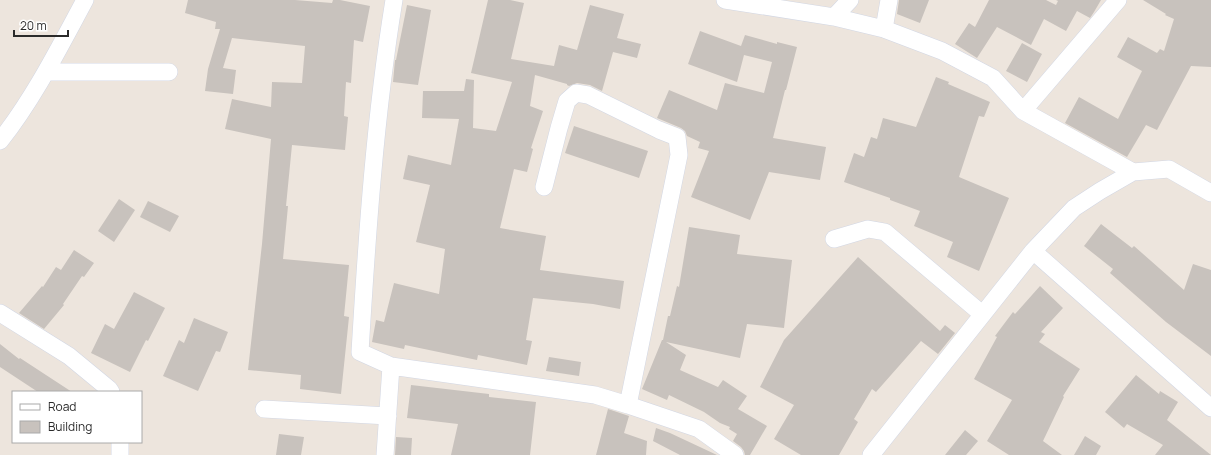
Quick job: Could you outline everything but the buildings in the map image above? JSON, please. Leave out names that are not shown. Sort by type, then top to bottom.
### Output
[{"type":"street","points":[[0,141],[10,129],[46,72],[85,0]]},
{"type":"street","points":[[394,0],[384,59],[366,254],[360,352],[391,366],[595,396],[628,405],[699,429],[734,455]]},
{"type":"street","points":[[724,0],[834,17],[884,29],[942,51],[993,78],[1023,111],[1133,172]]},
{"type":"street","points":[[834,17],[850,0]]},
{"type":"street","points":[[884,29],[888,0]]},
{"type":"street","points":[[1023,111],[1118,0]]},
{"type":"street","points":[[46,72],[170,72]]},
{"type":"street","points":[[544,186],[567,101],[576,93],[588,95],[659,130],[677,137],[680,154],[628,405]]},
{"type":"street","points":[[871,455],[1033,251],[1074,208],[1133,172],[1169,169],[1211,193]]},
{"type":"street","points":[[834,239],[868,229],[885,232],[982,314]]},
{"type":"street","points":[[1033,251],[1211,408]]},
{"type":"street","points":[[0,313],[69,356],[109,388],[110,391]]},
{"type":"street","points":[[385,455],[391,366]]},
{"type":"street","points":[[264,409],[388,416]]},
{"type":"street","points":[[120,443],[120,455]]}]
